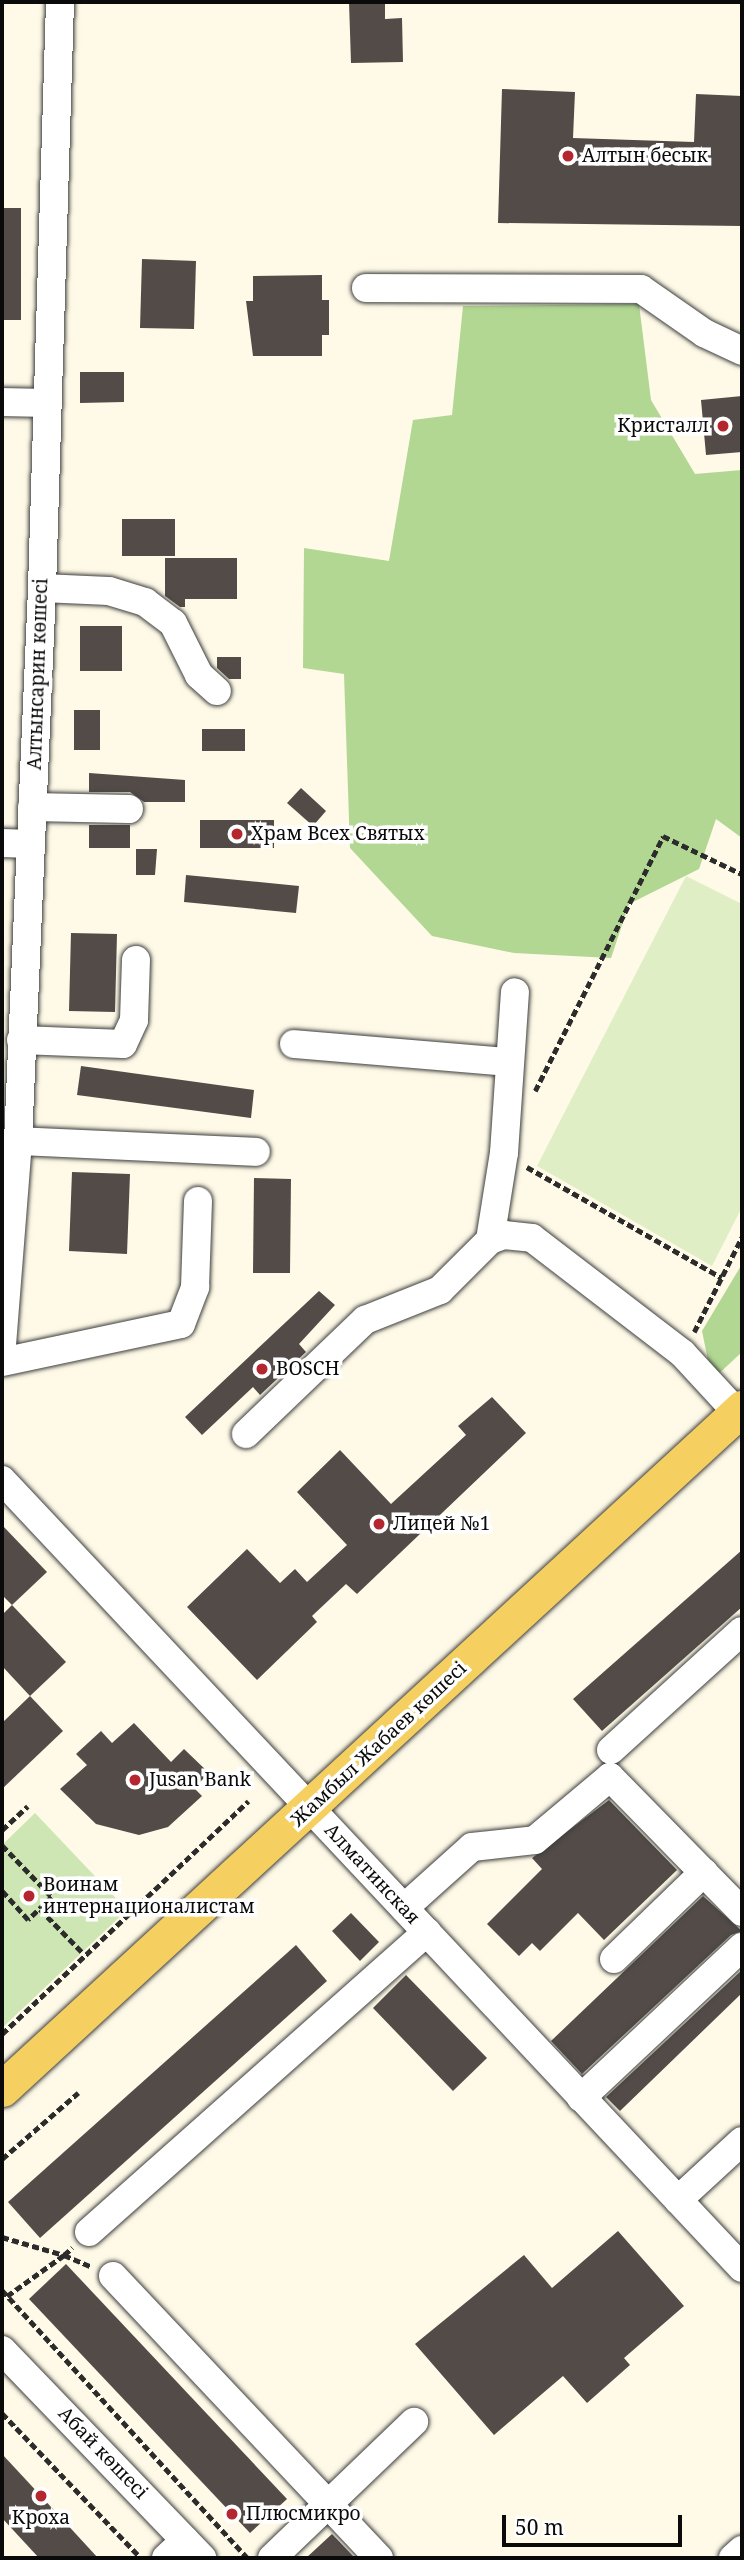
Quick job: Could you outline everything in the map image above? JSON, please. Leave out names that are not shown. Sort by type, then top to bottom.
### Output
[{"type":"main road","name":"Жамбыл Жабаев көшесі","points":[[8,2084],[741,1413]]},
{"type":"street","name":"Алтынсарин көшесі","points":[[2,1345],[18,1140],[42,588],[60,2]]},
{"type":"street","points":[[366,288],[641,289],[704,333],[742,351]]},
{"type":"street","points":[[2,402],[46,403]]},
{"type":"street","points":[[42,588],[109,591],[160,611],[173,623],[199,674],[217,691]]},
{"type":"street","points":[[32,807],[129,810]]},
{"type":"street","points":[[2,843],[30,844]]},
{"type":"street","points":[[21,1040],[123,1044],[134,1020],[136,960]]},
{"type":"street","points":[[490,1240],[504,1153],[507,1062],[515,992]]},
{"type":"street","points":[[294,1044],[507,1062]]},
{"type":"street","points":[[18,1140],[256,1152]]},
{"type":"street","points":[[2,1363],[181,1324],[195,1287],[198,1201]]},
{"type":"street","points":[[246,1434],[365,1320],[440,1290],[490,1240],[504,1235],[531,1238],[683,1354],[741,1413]]},
{"type":"street","name":"Алматинская","points":[[2,1480],[742,2268]]},
{"type":"street","points":[[611,1750],[742,1631]]},
{"type":"street","points":[[404,1908],[472,1847],[535,1840],[610,1777],[742,1912]]},
{"type":"street","points":[[614,1959],[704,1872]]},
{"type":"street","points":[[89,2232],[426,1932]]},
{"type":"street","points":[[582,2098],[742,1947]]},
{"type":"street","points":[[678,2200],[742,2141]]},
{"type":"street","points":[[113,2276],[379,2558]]},
{"type":"street","name":"Абай көшесі","points":[[2,2350],[185,2552]]},
{"type":"street","points":[[272,2558],[414,2422]]},
{"type":"street","points":[[733,2558],[742,2550]]},
{"type":"path","points":[[528,1105],[663,836],[742,874]]},
{"type":"path","points":[[504,1153],[722,1278]]},
{"type":"path","points":[[683,1354],[742,1237]]},
{"type":"path","points":[[2,2034],[248,1801]]},
{"type":"path","points":[[2,1830],[27,1805]]},
{"type":"path","points":[[2,1845],[52,1897],[29,1920],[2,1891]]},
{"type":"path","points":[[40,1909],[84,1954]]},
{"type":"path","points":[[2,2159],[78,2093]]},
{"type":"path","points":[[7,2296],[64,2255],[89,2232]]},
{"type":"path","points":[[2,2237],[64,2255],[113,2276]]},
{"type":"path","points":[[2,2290],[248,2558]]},
{"type":"path","points":[[2,2413],[141,2558]]},
{"type":"green space","points":[[639,304],[651,400],[695,474],[742,470],[742,838],[716,819],[699,869],[629,904],[611,958],[514,953],[432,936],[350,848],[344,674],[303,668],[304,548],[389,561],[413,420],[452,415],[463,306]]},
{"type":"green space","points":[[686,876],[742,904],[742,1207],[712,1266],[537,1166]]},
{"type":"green space","points":[[742,1264],[742,1352],[712,1380],[702,1331]]},
{"type":"green space","points":[[35,1813],[127,1910],[2,2028],[2,1845]]},
{"type":"building","points":[[349,2],[385,2],[385,19],[402,18],[403,62],[351,63]]},
{"type":"building","points":[[502,89],[575,92],[573,138],[694,142],[696,94],[742,96],[742,226],[498,223]]},
{"type":"building","points":[[2,208],[21,208],[21,320],[2,320]]},
{"type":"building","points":[[142,259],[196,261],[194,329],[140,328]]},
{"type":"building","points":[[322,275],[322,300],[329,300],[329,335],[322,335],[322,356],[253,356],[246,301],[253,301],[253,276]]},
{"type":"building","points":[[80,372],[124,372],[124,402],[80,403]]},
{"type":"building","name":"Кристалл","points":[[742,396],[742,452],[706,455],[701,400]]},
{"type":"building","points":[[122,519],[175,519],[175,556],[122,556]]},
{"type":"building","points":[[165,558],[237,558],[237,599],[185,599],[185,607],[180,607],[165,596]]},
{"type":"building","points":[[80,626],[122,626],[122,671],[80,671]]},
{"type":"building","points":[[217,657],[241,657],[241,679],[229,679],[217,668]]},
{"type":"building","points":[[74,710],[100,710],[100,750],[74,750]]},
{"type":"building","points":[[202,729],[245,729],[245,751],[202,751]]},
{"type":"building","points":[[89,773],[185,780],[185,802],[144,802],[130,792],[89,792]]},
{"type":"building","points":[[301,788],[326,811],[313,826],[287,803]]},
{"type":"building","name":"Храм Всех Святых","points":[[200,820],[274,820],[274,848],[200,848]]},
{"type":"building","points":[[89,825],[130,825],[130,848],[89,848]]},
{"type":"building","points":[[136,849],[157,849],[155,875],[136,875]]},
{"type":"building","points":[[186,875],[299,886],[296,913],[184,902]]},
{"type":"building","points":[[71,933],[117,934],[115,1012],[69,1011]]},
{"type":"building","points":[[81,1066],[254,1090],[251,1118],[77,1095]]},
{"type":"building","points":[[72,1172],[130,1174],[127,1254],[69,1251]]},
{"type":"building","points":[[254,1178],[291,1179],[290,1273],[253,1273]]},
{"type":"building","name":"BOSCH","points":[[319,1291],[335,1305],[299,1344],[306,1352],[260,1395],[253,1387],[202,1435],[185,1417]]},
{"type":"building","name":"Лицей №1","points":[[492,1397],[526,1433],[357,1594],[346,1584],[312,1616],[317,1622],[257,1680],[187,1607],[247,1549],[280,1583],[295,1569],[307,1582],[347,1545],[297,1492],[340,1450],[391,1504],[466,1435],[458,1426]]},
{"type":"building","points":[[2,1525],[47,1572],[12,1605],[2,1595]]},
{"type":"building","points":[[742,1550],[742,1607],[602,1731],[573,1699]]},
{"type":"building","points":[[12,1605],[66,1662],[30,1696],[2,1666],[2,1615]]},
{"type":"building","points":[[30,1696],[63,1731],[2,1789],[2,1723]]},
{"type":"building","name":"Jusan Bank","points":[[134,1723],[171,1762],[184,1749],[209,1773],[194,1788],[202,1796],[168,1827],[139,1835],[96,1824],[60,1789],[87,1765],[76,1754],[101,1731],[112,1743]]},
{"type":"building","points":[[609,1800],[677,1870],[604,1940],[578,1913],[540,1951],[532,1943],[519,1956],[487,1924],[542,1869],[532,1858]]},
{"type":"building","points":[[703,1896],[742,1931],[731,1935],[582,2074],[551,2041]]},
{"type":"building","points":[[351,1913],[379,1942],[360,1961],[332,1931]]},
{"type":"building","points":[[296,1945],[327,1981],[40,2238],[8,2202]]},
{"type":"building","points":[[742,1970],[742,1993],[620,2111],[606,2097]]},
{"type":"building","points":[[406,1975],[487,2058],[453,2091],[373,2008]]},
{"type":"building","points":[[618,2231],[684,2306],[624,2358],[630,2365],[587,2403],[563,2376],[494,2435],[415,2344],[524,2255],[552,2288]]},
{"type":"building","points":[[66,2264],[287,2499],[250,2533],[29,2299]]},
{"type":"building","points":[[2,2454],[98,2558],[39,2558],[2,2518]]},
{"type":"building","points":[[332,2534],[355,2558],[306,2558]]},
{"type":"place","name":"Алтын бесык","points":[[568,156]]},
{"type":"place","name":"Кристалл","points":[[723,426]]},
{"type":"place","name":"Храм Всех Святых","points":[[237,834]]},
{"type":"place","name":"BOSCH","points":[[262,1369]]},
{"type":"place","name":"Лицей №1","points":[[379,1524]]},
{"type":"place","name":"Jusan Bank","points":[[135,1780]]},
{"type":"place","name":"Воинам интернационалистам","points":[[29,1896]]},
{"type":"place","name":"Кроха","points":[[41,2496]]},
{"type":"place","name":"Плюсмикро","points":[[232,2514]]}]
